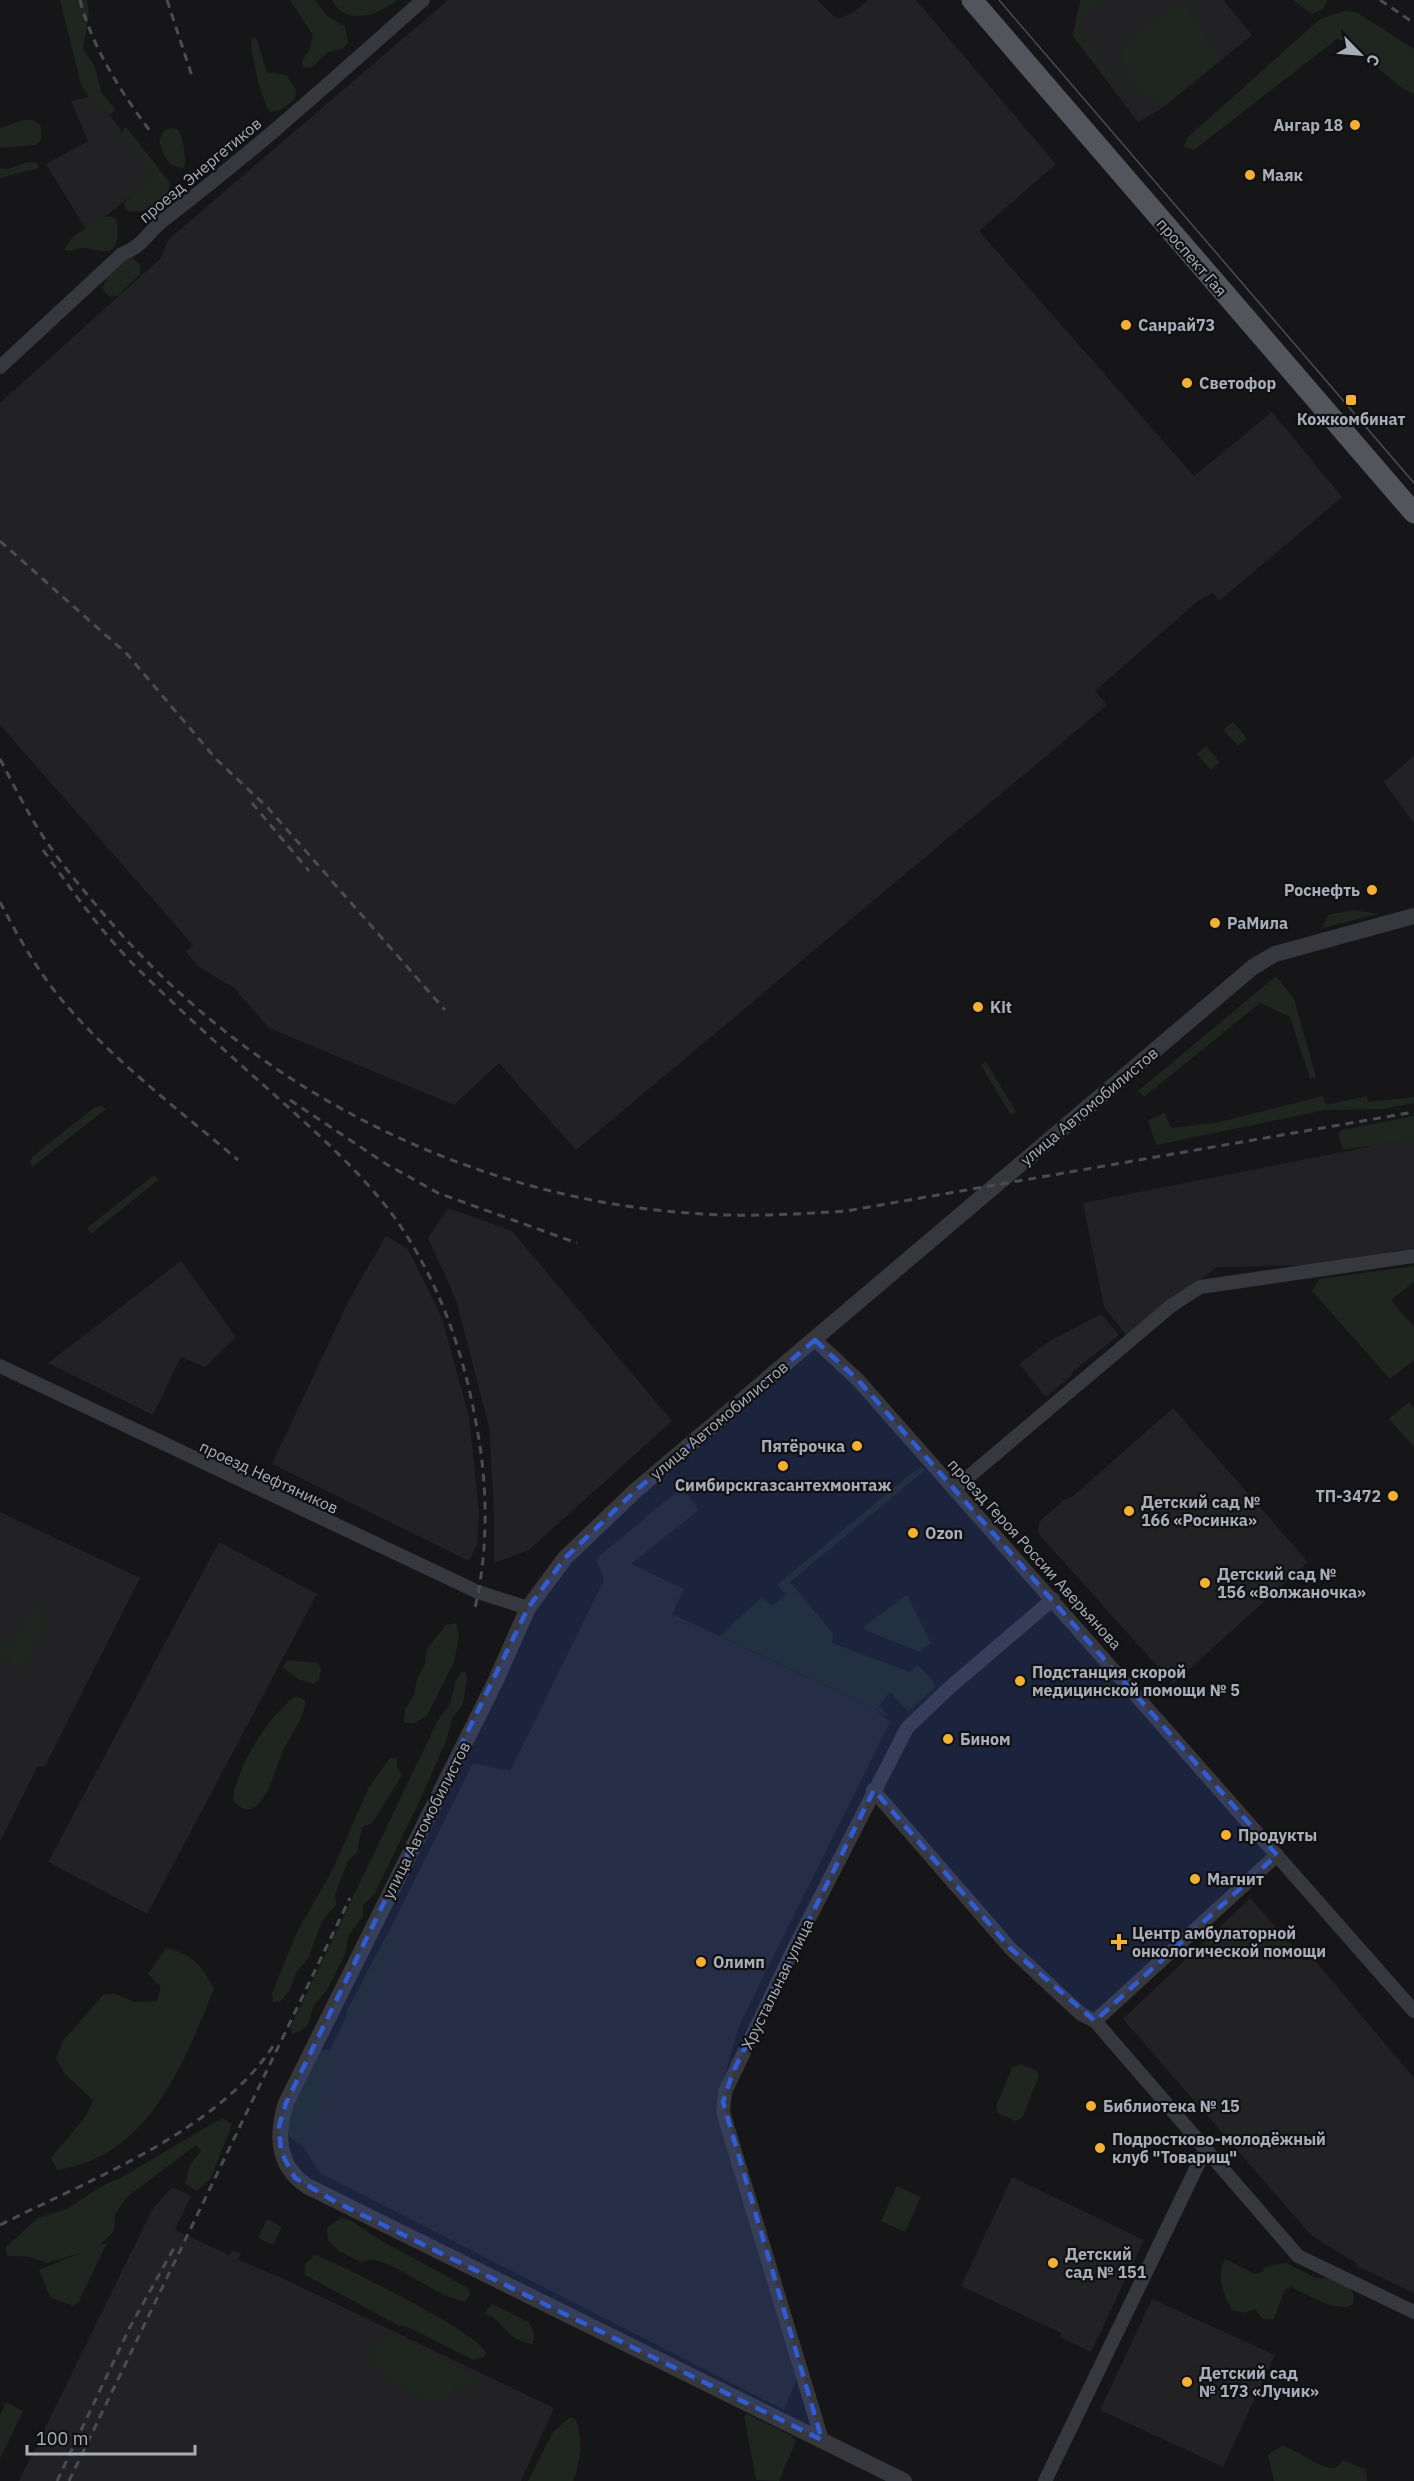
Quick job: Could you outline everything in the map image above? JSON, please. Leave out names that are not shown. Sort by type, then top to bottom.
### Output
[{"type":"main road","name":"проспект Гая","points":[[972,0],[1414,513]]},
{"type":"street","name":"проезд Энергетиков","points":[[0,367],[122,254],[138,248],[150,229],[216,180],[423,0]]},
{"type":"street","name":"улица Автомобилистов","points":[[822,2440],[334,2201],[295,2178],[281,2152],[279,2126],[286,2103],[496,1680],[528,1608],[565,1558],[600,1523],[1253,967],[1275,954],[1414,916]]},
{"type":"street","points":[[954,1489],[1171,1306],[1200,1287],[1414,1256]]},
{"type":"street","name":"проезд Героя России Аверьянова","points":[[815,1340],[857,1378],[1414,2011]]},
{"type":"street","name":"проезд Нефтяников","points":[[0,1366],[478,1592],[528,1608]]},
{"type":"street","name":"Хрустальная улица","points":[[822,2440],[727,2124],[723,2102],[733,2072],[873,1790],[907,1728],[920,1713],[1053,1599]]},
{"type":"street","points":[[873,1790],[1010,1948],[1081,2014],[1095,2021],[1298,2256],[1414,2312]]},
{"type":"street","points":[[1095,2021],[1277,1855]]},
{"type":"street","points":[[1045,2481],[1205,2150]]},
{"type":"street","points":[[822,2440],[904,2481]]},
{"type":"highlighted area","points":[[815,1340],[858,1380],[1277,1855],[1095,2021],[1010,1948],[874,1790],[733,2072],[723,2102],[822,2440],[334,2201],[295,2178],[281,2152],[279,2126],[286,2103],[528,1608],[565,1558],[635,1491]]},
{"type":"shaded area","points":[[60,0],[87,0],[89,14],[83,49],[94,65],[102,93],[115,109],[112,114],[102,111],[81,84]]},
{"type":"shaded area","points":[[290,0],[315,0],[327,16],[345,26],[348,43],[342,49],[328,52],[311,68],[303,67],[302,60],[309,51],[313,35]]},
{"type":"shaded area","points":[[332,0],[397,0],[372,14],[354,16],[346,14]]},
{"type":"shaded area","points":[[448,0],[817,0],[836,18],[841,18],[854,12],[868,0],[916,0],[1056,164],[979,231],[1194,476],[1272,412],[1342,497],[1219,601],[1213,593],[1198,601],[1095,691],[1107,705],[576,1150],[499,1063],[454,1105],[269,1028],[234,988],[199,967],[186,952],[193,945],[0,725],[0,403],[161,258],[168,240]]},
{"type":"shaded area","points":[[1080,0],[1223,0],[1252,35],[1161,109],[1138,122],[1073,36]]},
{"type":"shaded area","points":[[1081,0],[1103,0],[1082,18],[1080,27],[1137,113],[1073,36]]},
{"type":"shaded area","points":[[1293,0],[1328,0],[1323,9],[1312,14]]},
{"type":"shaded area","points":[[1177,3],[1187,6],[1221,59],[1164,106],[1157,98],[1139,95],[1123,67],[1120,51],[1126,43]]},
{"type":"shaded area","points":[[1344,11],[1356,12],[1414,49],[1414,94],[1402,88],[1345,41],[1337,39],[1194,150],[1184,147],[1187,138],[1320,19]]},
{"type":"shaded area","points":[[252,37],[256,38],[267,72],[286,75],[296,90],[295,99],[281,110],[271,112],[264,99],[254,63]]},
{"type":"shaded area","points":[[95,96],[156,176],[87,231],[46,164],[88,141],[71,101]]},
{"type":"shaded area","points":[[23,120],[33,120],[41,126],[41,141],[35,145],[0,148],[0,128]]},
{"type":"shaded area","points":[[123,128],[127,128],[170,183],[165,197],[148,210],[133,212],[126,210],[124,203],[153,175],[123,137]]},
{"type":"shaded area","points":[[178,129],[181,137],[185,154],[184,168],[178,168],[170,163],[160,145],[159,140],[165,130]]},
{"type":"shaded area","points":[[28,162],[37,163],[39,168],[0,178],[0,168],[8,169]]},
{"type":"shaded area","points":[[102,216],[114,217],[116,220],[117,238],[113,249],[105,251],[82,248],[65,250],[70,240]]},
{"type":"shaded area","points":[[132,258],[140,265],[140,274],[118,296],[110,297],[102,289],[107,279],[117,266]]},
{"type":"shaded area","points":[[1233,722],[1247,738],[1238,746],[1223,730]]},
{"type":"shaded area","points":[[1206,746],[1220,762],[1211,770],[1197,754]]},
{"type":"shaded area","points":[[1414,756],[1414,823],[1384,782]]},
{"type":"shaded area","points":[[1353,910],[1378,914],[1322,928],[1328,915]]},
{"type":"shaded area","points":[[1276,976],[1294,999],[1316,1077],[1310,1079],[1290,1017],[1260,1003],[1144,1097],[1138,1091]]},
{"type":"shaded area","points":[[986,1062],[1016,1112],[1011,1115],[981,1065]]},
{"type":"shaded area","points":[[1323,1096],[1326,1105],[1367,1096],[1368,1102],[1414,1097],[1414,1103],[1383,1109],[1325,1110],[1156,1145],[1148,1120],[1165,1113],[1171,1128],[1215,1123]]},
{"type":"shaded area","points":[[101,1106],[106,1109],[32,1167],[30,1162],[33,1156],[95,1107]]},
{"type":"shaded area","points":[[1414,1116],[1414,1140],[1343,1149],[1338,1134],[1342,1130]]},
{"type":"shaded area","points":[[1414,1138],[1414,1248],[1309,1265],[1217,1267],[1127,1336],[1104,1307],[1083,1203]]},
{"type":"shaded area","points":[[154,1175],[158,1180],[91,1234],[87,1228]]},
{"type":"shaded area","points":[[448,1208],[512,1231],[672,1421],[529,1550],[494,1563],[494,1511],[489,1427],[456,1300],[428,1238]]},
{"type":"shaded area","points":[[386,1236],[408,1249],[442,1318],[469,1417],[479,1512],[477,1544],[469,1561],[272,1464],[350,1298]]},
{"type":"shaded area","points":[[181,1261],[236,1337],[205,1367],[181,1357],[153,1415],[48,1363]]},
{"type":"shaded area","points":[[1414,1266],[1414,1282],[1391,1300],[1414,1327],[1414,1360],[1390,1379],[1312,1291],[1320,1279]]},
{"type":"shaded area","points":[[1101,1314],[1119,1335],[1072,1372],[1073,1374],[1046,1397],[1019,1364],[1048,1342]]},
{"type":"shaded area","points":[[1409,1402],[1414,1408],[1414,1447],[1389,1419]]},
{"type":"shaded area","points":[[1173,1408],[1308,1562],[1173,1684],[1038,1533],[1039,1522],[1064,1500],[1073,1496]]},
{"type":"shaded area","points":[[922,1467],[925,1470],[790,1582],[833,1633],[832,1643],[910,1672],[918,1665],[935,1683],[934,1689],[908,1711],[890,1692],[879,1706],[888,1715],[886,1717],[874,1708],[720,1636],[762,1597],[772,1606],[786,1595],[777,1585],[909,1475]]},
{"type":"shaded area","points":[[682,1487],[699,1510],[631,1564],[684,1589],[672,1614],[874,1708],[890,1722],[739,2026],[716,2106],[797,2378],[784,2410],[320,2173],[291,2128],[473,1763],[510,1771],[604,1580],[596,1559]]},
{"type":"shaded area","points":[[0,1512],[140,1578],[45,1766],[37,1767],[0,1842]]},
{"type":"shaded area","points":[[219,1542],[317,1594],[147,1914],[48,1862]]},
{"type":"shaded area","points":[[907,1595],[931,1643],[920,1652],[865,1630],[864,1626]]},
{"type":"shaded area","points":[[35,1606],[40,1606],[45,1622],[30,1658],[15,1670],[6,1655],[0,1656],[0,1644],[13,1646],[20,1627]]},
{"type":"shaded area","points":[[456,1623],[459,1636],[454,1662],[427,1716],[414,1723],[404,1723],[405,1709],[414,1696],[417,1678],[425,1664],[426,1650],[446,1625]]},
{"type":"shaded area","points":[[288,1660],[318,1663],[321,1668],[319,1679],[314,1684],[298,1679],[282,1667]]},
{"type":"shaded area","points":[[462,1672],[465,1672],[467,1678],[463,1704],[453,1717],[446,1741],[420,1800],[374,1895],[363,1905],[363,1916],[348,1936],[346,1952],[327,1990],[314,2005],[308,2024],[301,2031],[292,2034],[291,2026],[438,1720],[450,1704],[456,1680]]},
{"type":"shaded area","points":[[296,1696],[305,1700],[305,1707],[283,1751],[271,1782],[259,1804],[251,1809],[243,1808],[233,1800],[235,1787],[247,1758],[275,1715]]},
{"type":"shaded area","points":[[390,1758],[397,1758],[397,1768],[402,1775],[372,1823],[362,1827],[357,1853],[348,1861],[335,1895],[336,1905],[322,1921],[309,1957],[297,1971],[289,1991],[280,2002],[273,2002],[272,1993],[297,1932],[333,1869],[369,1787]]},
{"type":"shaded area","points":[[1250,1898],[1306,1961],[1311,1956],[1414,2078],[1414,2293],[1357,2266],[1356,2263],[1311,2235],[1123,2019]]},
{"type":"shaded area","points":[[387,1934],[393,1936],[394,1945],[357,2019],[349,2022],[345,2019],[347,2011]]},
{"type":"shaded area","points":[[166,1948],[196,1962],[214,1989],[175,2076],[139,2127],[116,2147],[89,2162],[57,2170],[51,2158],[86,2116],[93,2100],[65,2074],[56,2059],[62,2042],[103,1995],[113,1993],[134,2002],[157,2001],[161,1987],[148,1974]]},
{"type":"shaded area","points":[[327,2049],[335,2060],[322,2089],[324,2108],[304,2142],[298,2144],[289,2136],[287,2117],[320,2050]]},
{"type":"shaded area","points":[[1021,2064],[1037,2071],[1039,2076],[1022,2118],[1015,2121],[998,2113],[996,2106],[1012,2068]]},
{"type":"shaded area","points":[[222,2118],[232,2124],[211,2178],[197,2191],[185,2183],[190,2165],[201,2151],[196,2145],[127,2197],[115,2214],[114,2231],[100,2245],[107,2243],[78,2303],[73,2306],[50,2297],[39,2270],[83,2252],[47,2263],[30,2257],[7,2256],[6,2247],[38,2218],[67,2209],[102,2186],[122,2177]]},
{"type":"shaded area","name":"Детский сад № 151","points":[[1012,2177],[1144,2240],[1091,2352],[1060,2337],[1061,2333],[961,2286]]},
{"type":"shaded area","points":[[897,2186],[921,2197],[905,2232],[881,2221]]},
{"type":"shaded area","points":[[172,2187],[191,2196],[175,2230],[229,2255],[232,2250],[241,2254],[238,2260],[282,2278],[554,2408],[521,2481],[19,2481],[152,2210]]},
{"type":"shaded area","points":[[341,2218],[350,2220],[380,2240],[468,2288],[471,2293],[465,2302],[444,2295],[392,2266],[373,2259],[361,2262],[339,2251],[328,2240],[327,2228]]},
{"type":"shaded area","points":[[267,2219],[282,2227],[273,2245],[258,2238]]},
{"type":"shaded area","points":[[315,2255],[379,2285],[436,2316],[478,2343],[486,2353],[483,2357],[473,2360],[412,2329],[398,2325],[305,2275],[305,2264]]},
{"type":"shaded area","points":[[1225,2259],[1255,2274],[1261,2273],[1265,2267],[1286,2263],[1316,2278],[1342,2279],[1352,2288],[1354,2301],[1351,2306],[1336,2306],[1291,2287],[1285,2289],[1274,2319],[1263,2319],[1255,2309],[1244,2313],[1232,2310],[1221,2279]]},
{"type":"shaded area","name":"Детский сад № 173 «Лучик»","points":[[1152,2299],[1275,2355],[1223,2467],[1100,2410]]},
{"type":"shaded area","points":[[492,2304],[529,2322],[534,2335],[533,2344],[515,2338],[497,2321],[484,2314]]},
{"type":"shaded area","points":[[387,2334],[405,2340],[477,2377],[478,2383],[473,2387],[454,2388],[448,2399],[437,2401],[402,2389],[382,2372],[370,2353],[375,2341]]},
{"type":"shaded area","points":[[6,2402],[23,2411],[0,2459],[0,2415]]},
{"type":"shaded area","points":[[747,2414],[792,2436],[796,2441],[779,2481],[756,2480],[744,2416]]},
{"type":"shaded area","points":[[570,2417],[576,2420],[580,2443],[578,2466],[573,2481],[528,2481],[553,2432]]},
{"type":"shaded area","points":[[1282,2446],[1328,2468],[1336,2467],[1344,2460],[1366,2470],[1367,2481],[1274,2481],[1268,2456]]},
{"type":"tram line","points":[[999,0],[1414,483]]},
{"type":"railway","points":[[80,0],[101,54],[119,87],[152,134]]},
{"type":"railway","points":[[167,0],[192,76]]},
{"type":"railway","points":[[1380,0],[1414,23]]},
{"type":"railway","points":[[0,541],[127,654],[216,759],[268,808],[445,1010]]},
{"type":"railway","points":[[0,759],[41,834],[84,891],[161,975],[226,1032],[296,1082],[371,1124],[450,1159],[532,1186],[617,1205],[703,1214],[757,1215],[846,1211],[1414,1112]]},
{"type":"railway","points":[[252,803],[309,871]]},
{"type":"railway","points":[[43,850],[114,944],[156,987],[316,1132],[361,1177],[389,1210],[420,1258],[445,1311],[455,1339],[470,1395],[480,1446],[485,1518],[482,1565],[474,1612]]},
{"type":"railway","points":[[0,902],[20,940],[44,976],[81,1021],[146,1083],[238,1160]]},
{"type":"railway","points":[[290,1100],[386,1164],[438,1193],[577,1243]]},
{"type":"railway","points":[[69,2481],[350,1898]]},
{"type":"railway","points":[[0,2225],[112,2171],[188,2127],[222,2102],[251,2074],[275,2043]]},
{"type":"railway","points":[[57,2481],[130,2327],[175,2246]]},
{"type":"place","name":"Ангар 18","points":[[1355,125]]},
{"type":"place","name":"Маяк","points":[[1250,175]]},
{"type":"place","name":"Санрай73","points":[[1126,325]]},
{"type":"place","name":"Светофор","points":[[1187,383]]},
{"type":"place","name":"Кожкомбинат","points":[[1351,400]]},
{"type":"place","name":"Роснефть","points":[[1372,890]]},
{"type":"place","name":"РаМила","points":[[1215,923]]},
{"type":"place","name":"Kit","points":[[978,1007]]},
{"type":"place","name":"Пятёрочка","points":[[857,1446]]},
{"type":"place","name":"Симбирскгазсантехмонтаж","points":[[783,1466]]},
{"type":"place","name":"ТП-3472","points":[[1393,1496]]},
{"type":"place","name":"Детский сад № 166 «Росинка»","points":[[1129,1511]]},
{"type":"place","name":"Ozon","points":[[913,1533]]},
{"type":"place","name":"Детский сад № 156 «Волжаночка»","points":[[1205,1583]]},
{"type":"place","name":"Подстанция скорой медицинской помощи № 5","points":[[1020,1681]]},
{"type":"place","name":"Бином","points":[[948,1739]]},
{"type":"place","name":"Продукты","points":[[1226,1835]]},
{"type":"place","name":"Магнит","points":[[1195,1879]]},
{"type":"place","name":"Центр амбулаторной онкологической помощи","points":[[1119,1942]]},
{"type":"place","name":"Олимп","points":[[701,1962]]},
{"type":"place","name":"Библиотека № 15","points":[[1091,2106]]},
{"type":"place","name":"Подростково-молодёжный клуб \"Товарищ\"","points":[[1100,2148]]},
{"type":"place","name":"Детский сад № 151","points":[[1053,2263]]},
{"type":"place","name":"Детский сад № 173 «Лучик»","points":[[1187,2382]]}]
